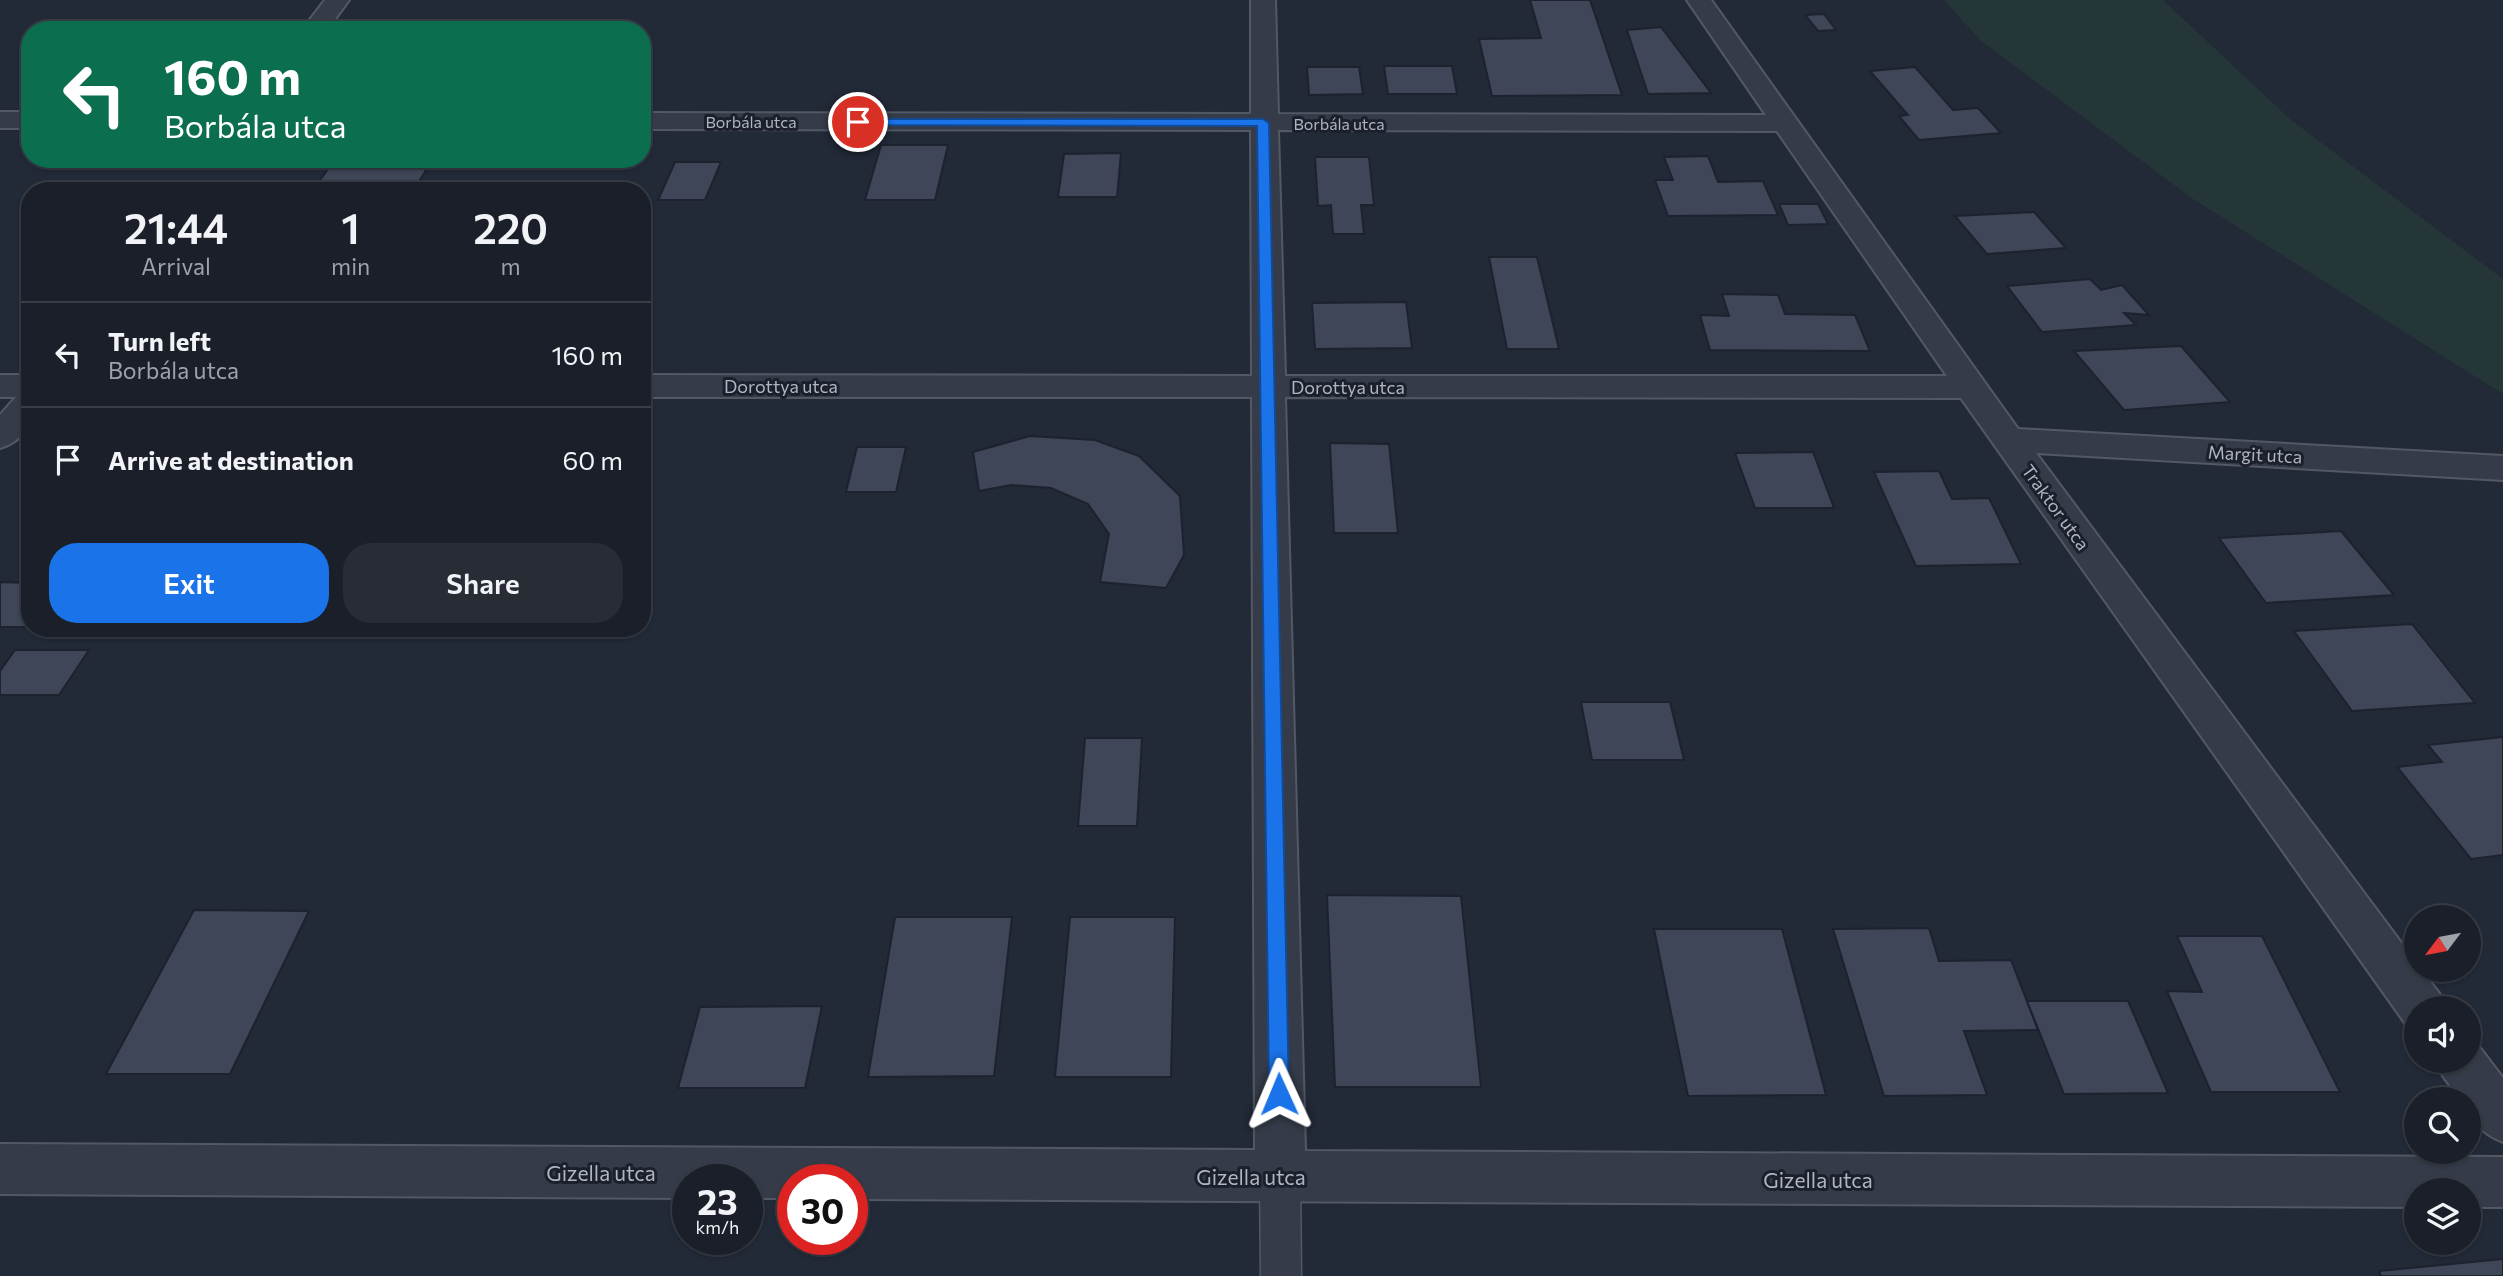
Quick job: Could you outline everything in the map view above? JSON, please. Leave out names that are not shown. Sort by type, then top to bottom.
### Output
[{"type":"street","points":[[321,21],[338,0]]},
{"type":"street","points":[[1263,0],[1280,1176]]},
{"type":"street","name":"Traktor utca","points":[[1699,0],[2008,440],[2413,996]]},
{"type":"street","points":[[0,120],[21,120]]},
{"type":"street","name":"Borbála utca","points":[[651,121],[1785,123]]},
{"type":"street","points":[[0,386],[21,386]]},
{"type":"street","name":"Dorottya utca","points":[[651,386],[1970,387]]},
{"type":"street","points":[[0,437],[21,412]]},
{"type":"street","name":"Margit utca","points":[[2008,440],[2503,468]]},
{"type":"street","points":[[2470,1073],[2503,1118]]},
{"type":"street","name":"Gizella utca","points":[[0,1169],[2503,1182]]},
{"type":"lane","points":[[1280,1176],[1281,1276]]},
{"type":"shaded area","points":[[1944,0],[2163,0],[2291,120],[2503,279],[2503,394],[2193,199],[1980,40]]},
{"type":"building","points":[[1530,0],[1590,0],[1622,95],[1492,96],[1479,39],[1541,38]]},
{"type":"building","points":[[1824,14],[1836,30],[1818,31],[1805,15]]},
{"type":"building","points":[[1661,27],[1711,93],[1648,94],[1627,30]]},
{"type":"building","points":[[1384,66],[1452,66],[1457,94],[1388,94]]},
{"type":"building","points":[[1307,67],[1359,67],[1363,94],[1309,95]]},
{"type":"building","points":[[1915,67],[1953,110],[1978,108],[2001,133],[1919,140],[1899,116],[1908,115],[1870,71]]},
{"type":"building","points":[[881,145],[948,145],[935,200],[865,200]]},
{"type":"building","points":[[1121,153],[1117,197],[1058,197],[1064,154]]},
{"type":"building","points":[[1708,156],[1718,182],[1763,181],[1778,215],[1668,216],[1655,180],[1673,180],[1664,157]]},
{"type":"building","points":[[1315,157],[1369,157],[1374,205],[1361,205],[1364,234],[1333,234],[1331,205],[1318,206]]},
{"type":"building","points":[[675,162],[721,162],[705,200],[658,200]]},
{"type":"building","points":[[329,168],[427,168],[419,182],[319,182]]},
{"type":"building","points":[[1779,204],[1818,204],[1828,224],[1788,225]]},
{"type":"building","points":[[2034,212],[2066,248],[1987,254],[1955,216]]},
{"type":"building","points":[[1489,257],[1537,257],[1559,349],[1507,349]]},
{"type":"building","points":[[2090,279],[2101,290],[2122,285],[2149,315],[2124,313],[2136,325],[2042,332],[2007,286]]},
{"type":"building","points":[[1722,294],[1778,295],[1785,314],[1855,315],[1870,351],[1710,350],[1700,315],[1729,316]]},
{"type":"building","points":[[1406,302],[1412,348],[1315,349],[1312,303]]},
{"type":"building","points":[[2181,346],[2230,402],[2124,410],[2074,351]]},
{"type":"building","points":[[1030,436],[1095,440],[1139,456],[1180,496],[1184,555],[1166,588],[1100,582],[1109,534],[1088,504],[1051,488],[1011,485],[979,491],[973,452]]},
{"type":"building","points":[[1330,443],[1389,444],[1398,533],[1334,533]]},
{"type":"building","points":[[857,447],[906,447],[896,492],[846,492]]},
{"type":"building","points":[[1813,452],[1834,508],[1755,508],[1735,453]]},
{"type":"building","points":[[1939,471],[1952,499],[1989,498],[2021,564],[1916,566],[1874,472]]},
{"type":"building","points":[[2341,531],[2394,595],[2266,603],[2219,538]]},
{"type":"building","points":[[0,582],[21,583],[21,627],[0,627]]},
{"type":"building","points":[[2412,624],[2475,703],[2352,711],[2294,631]]},
{"type":"building","points":[[15,650],[89,650],[59,695],[0,695],[0,671]]},
{"type":"building","points":[[1581,702],[1670,702],[1684,760],[1592,760]]},
{"type":"building","points":[[2503,737],[2503,855],[2471,859],[2397,767],[2442,762],[2428,745]]},
{"type":"building","points":[[1085,738],[1142,738],[1137,826],[1078,826]]},
{"type":"building","points":[[1327,895],[1461,896],[1481,1087],[1335,1087]]},
{"type":"building","points":[[194,910],[309,911],[230,1074],[106,1074]]},
{"type":"building","points":[[895,917],[1012,917],[994,1076],[868,1077]]},
{"type":"building","points":[[1070,917],[1175,917],[1171,1077],[1055,1077]]},
{"type":"building","points":[[1929,928],[1939,961],[2011,960],[2038,1030],[1964,1031],[1987,1095],[1884,1096],[1833,929]]},
{"type":"building","points":[[1654,929],[1782,929],[1826,1095],[1688,1096]]},
{"type":"building","points":[[2177,936],[2262,936],[2340,1092],[2211,1092],[2167,991],[2202,992]]},
{"type":"building","points":[[2027,1001],[2128,1001],[2168,1093],[2064,1094]]},
{"type":"building","points":[[822,1006],[805,1088],[678,1088],[700,1007]]},
{"type":"building","points":[[2503,1259],[2503,1276],[2381,1276],[2379,1271]]},
{"type":"route","points":[[858,122],[1263,123],[1279,1094]]}]
